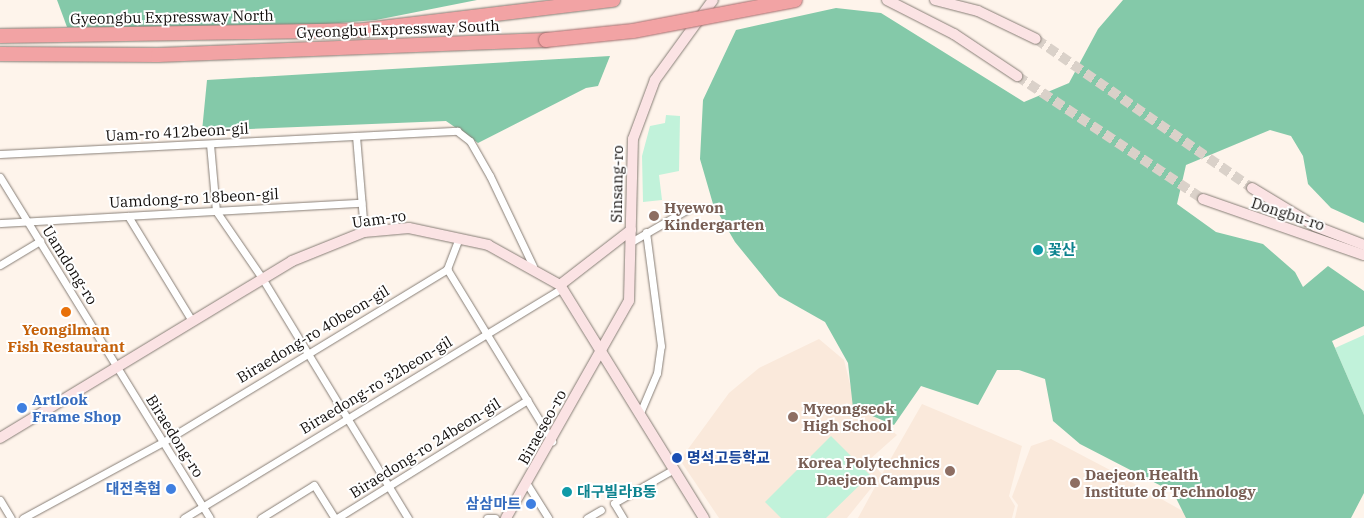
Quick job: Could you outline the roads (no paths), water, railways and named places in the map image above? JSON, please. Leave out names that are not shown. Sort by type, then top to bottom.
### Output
[{"type":"highway","name":"Gyeongbu Expressway North","points":[[0,36],[364,30],[575,7],[613,0]]},
{"type":"highway","name":"Gyeongbu Expressway South","points":[[0,54],[106,55],[546,40],[643,30],[795,0]]},
{"type":"highway","points":[[0,64],[106,55]]},
{"type":"main road","points":[[888,0],[954,34],[1017,76]]},
{"type":"main road","points":[[935,0],[978,11],[1036,39]]},
{"type":"main road","name":"Sinsang-ro","points":[[602,350],[629,301],[631,242],[630,163],[641,111],[655,80],[716,2]]},
{"type":"main road","name":"Dongbu-ro","points":[[1252,188],[1315,226],[1364,245]]},
{"type":"main road","name":"Dongbu-ro","points":[[1203,199],[1364,255]]},
{"type":"main road","name":"Uam-ro","points":[[0,438],[262,278],[326,245],[364,232],[408,228],[459,236],[533,266],[561,286],[704,518]]},
{"type":"main road","points":[[561,286],[631,230]]},
{"type":"main road","name":"Biraeseo-ro","points":[[506,518],[552,441],[602,350]]},
{"type":"street","name":"Uam-ro 412beon-gil","points":[[0,154],[457,131],[470,142],[490,176],[533,266]]},
{"type":"street","points":[[356,136],[364,232]]},
{"type":"street","points":[[210,144],[216,211],[262,278],[408,518]]},
{"type":"street","name":"Uamdong-ro","points":[[0,177],[117,367]]},
{"type":"street","name":"Uamdong-ro 18beon-gil","points":[[0,223],[361,203]]},
{"type":"street","points":[[631,242],[688,209]]},
{"type":"street","points":[[128,216],[192,321]]},
{"type":"street","points":[[640,413],[657,372],[660,346],[646,232]]},
{"type":"street","points":[[459,236],[447,269],[552,441]]},
{"type":"street","points":[[0,265],[40,241]]},
{"type":"street","name":"Biraedong-ro 40beon-gil","points":[[23,518],[163,442],[447,269]]},
{"type":"street","name":"Biraedong-ro 32beon-gil","points":[[184,518],[487,334],[561,286]]},
{"type":"street","name":"Biraedong-ro","points":[[117,367],[210,518]]},
{"type":"street","name":"Biraedong-ro 24beon-gil","points":[[336,518],[527,400]]},
{"type":"street","points":[[623,518],[614,504],[674,469]]},
{"type":"street","points":[[527,484],[548,518]]},
{"type":"street","points":[[260,518],[314,485],[336,518]]},
{"type":"street","points":[[0,500],[11,518]]},
{"type":"street","points":[[587,518],[601,510]]},
{"type":"street","points":[[487,518],[495,518]]},
{"type":"tunnel","points":[[1036,39],[1252,188]]},
{"type":"tunnel","points":[[1017,76],[1203,199]]},
{"type":"place","name":"Hyewon Kindergarten","points":[[654,216]]},
{"type":"place","name":"꽃산","points":[[1038,250]]},
{"type":"place","name":"Yeongilman Fish Restaurant","points":[[66,312]]},
{"type":"place","name":"Artlook Frame Shop","points":[[22,408]]},
{"type":"place","name":"Myeongseok High School","points":[[793,417]]},
{"type":"place","name":"명석고등학교","points":[[677,458]]},
{"type":"place","name":"Korea Polytechnics Daejeon Campus","points":[[950,471]]},
{"type":"place","name":"Daejeon Health Institute of Technology","points":[[1075,483]]},
{"type":"place","name":"대전축협","points":[[171,489]]},
{"type":"place","name":"대구빌라B동","points":[[567,492]]},
{"type":"place","name":"삼삼마트","points":[[531,504]]}]
